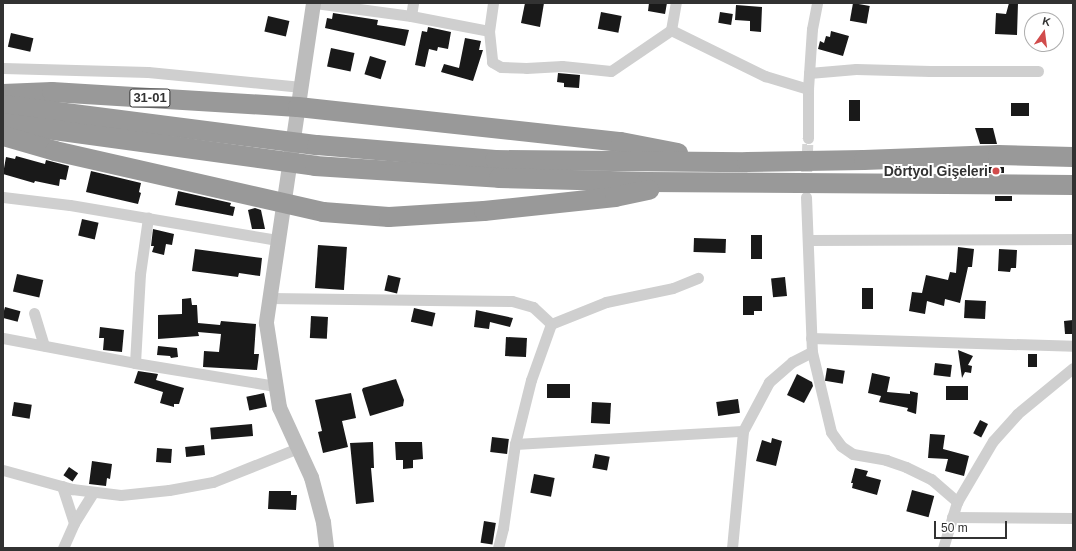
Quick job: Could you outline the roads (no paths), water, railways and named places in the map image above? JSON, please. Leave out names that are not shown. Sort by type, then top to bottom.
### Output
[{"type":"highway","name":"31-01","points":[[3,94],[52,92],[298,107]]},
{"type":"highway","points":[[3,105],[317,145],[495,160],[747,162],[981,156],[1073,157]]},
{"type":"highway","points":[[298,107],[621,142],[666,152],[747,162]]},
{"type":"highway","points":[[3,123],[315,166],[499,178],[750,183],[1073,185]]},
{"type":"highway","points":[[3,136],[56,151],[323,212],[389,217],[484,211],[615,197],[651,190],[750,183]]},
{"type":"street","points":[[326,548],[323,522],[311,477],[279,407],[266,323],[277,240],[314,3],[410,16],[489,31]]},
{"type":"street","points":[[410,16],[413,3]]},
{"type":"street","points":[[493,3],[489,31],[492,62],[501,67],[526,68],[562,66],[611,71],[671,30],[676,3]]},
{"type":"street","points":[[808,138],[809,72],[812,29],[817,3]]},
{"type":"street","points":[[671,30],[765,76],[808,89]]},
{"type":"street","points":[[3,68],[148,72],[301,86]]},
{"type":"street","points":[[809,72],[856,69],[1038,71]]},
{"type":"street","points":[[3,197],[70,205],[277,240]]},
{"type":"street","points":[[806,197],[812,352],[830,432],[841,446],[853,454],[886,460],[931,479],[957,502]]},
{"type":"street","points":[[136,363],[140,274],[148,218]]},
{"type":"street","points":[[808,240],[1073,239]]},
{"type":"street","points":[[498,548],[503,528],[516,444],[531,380],[551,324],[606,302],[673,288],[698,278]]},
{"type":"street","points":[[269,298],[512,300],[533,307],[551,324]]},
{"type":"street","points":[[34,313],[44,346]]},
{"type":"street","points":[[3,338],[136,363],[275,386]]},
{"type":"street","points":[[811,338],[1073,346]]},
{"type":"street","points":[[732,548],[743,431],[769,382],[792,362],[812,352]]},
{"type":"street","points":[[943,548],[957,502],[993,441],[1017,414],[1073,368]]},
{"type":"street","points":[[516,444],[743,431]]},
{"type":"street","points":[[3,470],[62,486],[94,492],[121,494],[169,490],[213,482],[298,448]]},
{"type":"street","points":[[62,486],[74,523]]},
{"type":"street","points":[[63,548],[74,523],[94,492]]},
{"type":"street","points":[[952,517],[1073,518]]},
{"type":"tunnel","points":[[806,188],[808,138]]},
{"type":"place","name":"Dörtyol Gişeleri","points":[[996,171]]}]
